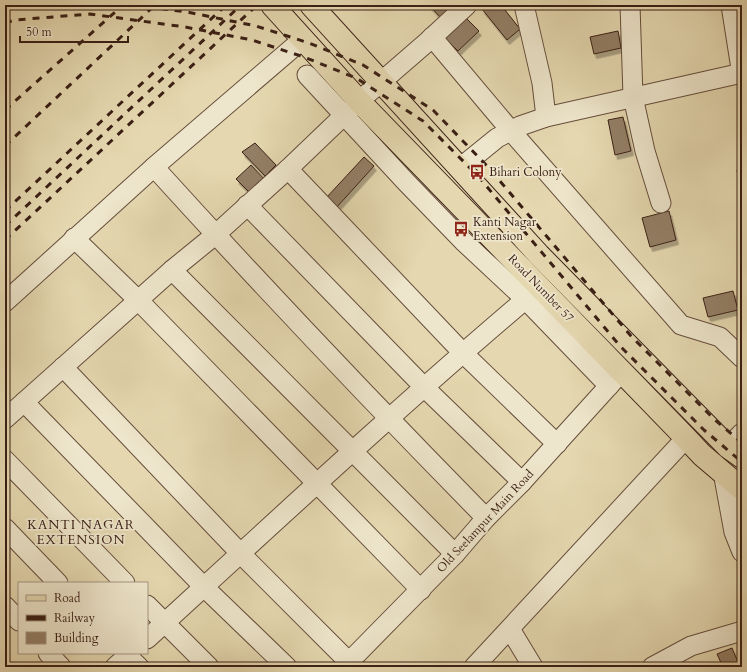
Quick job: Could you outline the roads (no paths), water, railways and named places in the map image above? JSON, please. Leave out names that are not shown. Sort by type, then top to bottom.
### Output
[{"type":"main road","points":[[255,5],[275,9]]},
{"type":"main road","name":"Road Number 57","points":[[310,5],[539,255],[691,408],[737,446]]},
{"type":"main road","name":"Road Number 57","points":[[275,9],[532,293],[615,379],[686,438],[702,455],[723,472],[737,499]]},
{"type":"street","points":[[5,419],[172,270],[215,235],[288,169],[359,101],[467,5]]},
{"type":"street","points":[[524,5],[542,83],[546,117]]},
{"type":"street","points":[[630,5],[633,97],[645,151],[661,203]]},
{"type":"street","points":[[460,168],[497,138],[520,126],[546,117],[742,74],[731,5]]},
{"type":"street","points":[[432,37],[511,131],[681,325],[720,337],[742,358]]},
{"type":"street","points":[[5,302],[154,167],[303,39]]},
{"type":"street","points":[[148,638],[424,387],[532,293],[463,241],[307,75]]},
{"type":"street","points":[[154,167],[215,235],[389,419],[486,518]]},
{"type":"street","points":[[288,169],[463,353],[557,444]]},
{"type":"street","points":[[247,205],[424,387],[522,482]]},
{"type":"street","points":[[74,238],[138,300],[421,590]]},
{"type":"street","points":[[172,270],[455,554]]},
{"type":"street","points":[[63,367],[346,665]]},
{"type":"street","name":"Old Seelampur Main Road","points":[[346,665],[455,554],[486,518],[522,482],[615,379]]},
{"type":"street","points":[[24,402],[204,587],[287,667]]},
{"type":"street","points":[[474,667],[686,438]]},
{"type":"street","points":[[5,460],[124,582]]},
{"type":"street","points":[[737,499],[734,532],[742,552]]},
{"type":"street","points":[[5,528],[57,582]]},
{"type":"street","points":[[5,606],[18,620]]},
{"type":"street","points":[[148,606],[209,667]]},
{"type":"street","points":[[510,629],[533,667]]},
{"type":"street","points":[[652,667],[691,646],[742,631]]},
{"type":"street","points":[[49,654],[61,667]]},
{"type":"railway","points":[[5,8],[20,5]]},
{"type":"railway","points":[[5,110],[123,5]]},
{"type":"railway","points":[[133,5],[187,12],[256,26],[309,43],[363,65],[433,110],[488,167],[631,336],[714,419],[742,443]]},
{"type":"railway","points":[[5,146],[155,5]]},
{"type":"railway","points":[[5,211],[226,5]]},
{"type":"railway","points":[[5,226],[241,5]]},
{"type":"railway","points":[[5,240],[257,5]]},
{"type":"railway","points":[[5,23],[15,20],[90,14],[185,27],[252,40],[304,57],[356,78],[423,121],[478,176],[620,346],[704,430],[742,462]]},
{"type":"place","name":"Bihari Colony","points":[[477,172]]},
{"type":"place","name":"Kanti Nagar Extension","points":[[461,229]]},
{"type":"district","name":"KANTI NAGAR EXTENSION","points":[[81,532]]}]
